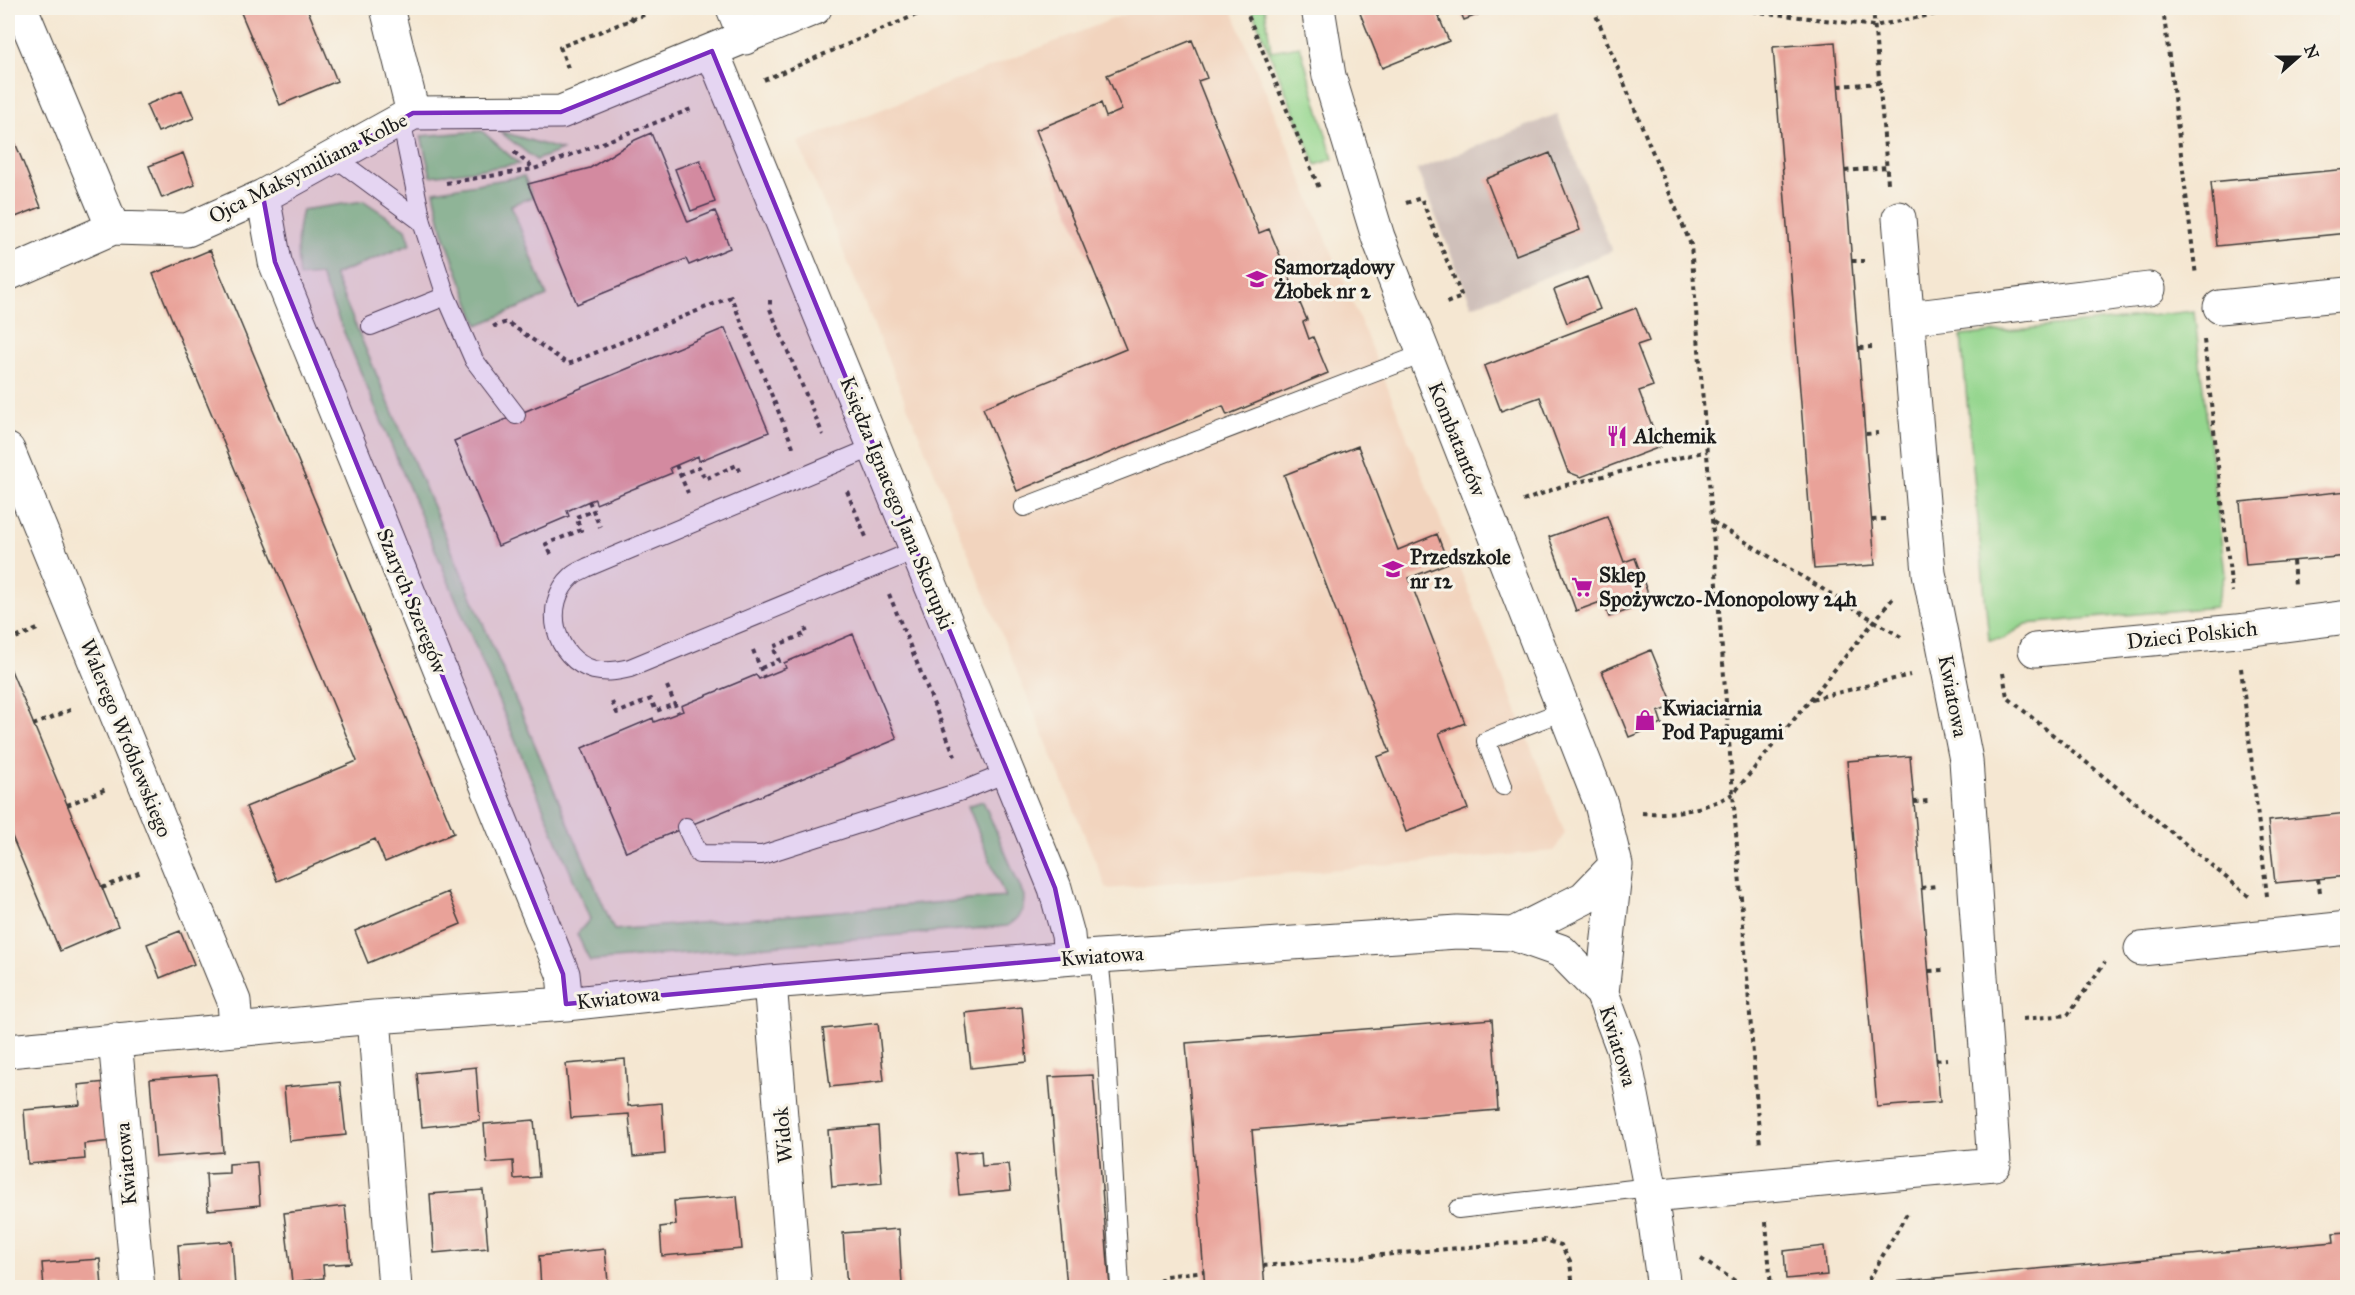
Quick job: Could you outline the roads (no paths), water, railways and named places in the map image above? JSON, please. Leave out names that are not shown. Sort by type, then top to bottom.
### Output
[{"type":"street","points":[[21,8],[113,228]]},
{"type":"street","points":[[387,8],[407,116]]},
{"type":"street","points":[[733,8],[745,38]]},
{"type":"street","name":"Ojca Maksymiliana Kolbe","points":[[8,274],[113,228],[187,230],[263,196],[407,116],[561,112],[815,8]]},
{"type":"street","name":"Kombatantów","points":[[1318,8],[1329,76],[1377,237],[1600,804],[1616,865],[1602,993]]},
{"type":"street","name":"Księdza Ignacego Jana Skorupki","points":[[712,51],[916,550],[1010,772],[1055,888],[1068,935],[1085,957]]},
{"type":"street","name":"Szarych Szeregów","points":[[263,196],[275,262],[562,974],[566,1004]]},
{"type":"street","name":"Kwiatowa","points":[[1651,1192],[1994,1164],[1966,760],[1929,573],[1899,218]]},
{"type":"street","points":[[1908,318],[2149,289]]},
{"type":"street","points":[[2220,308],[2348,294]]},
{"type":"street","name":"Walerego Wróblewskiego","points":[[8,450],[234,1001],[236,1029]]},
{"type":"street","name":"Dzieci Polskich","points":[[2035,650],[2237,631],[2348,617]]},
{"type":"street","points":[[1513,934],[1584,898],[1616,865]]},
{"type":"street","points":[[2141,949],[2348,928]]},
{"type":"street","name":"Kwiatowa","points":[[8,1051],[375,1017],[566,1004],[770,982],[1085,957],[1457,932],[1513,934],[1561,951],[1602,993],[1623,1049],[1651,1192],[1664,1287]]},
{"type":"street","name":"Widok","points":[[770,982],[795,1287]]},
{"type":"street","points":[[375,1017],[395,1287]]},
{"type":"street","name":"Kwiatowa","points":[[115,1040],[138,1287]]},
{"type":"lane","points":[[407,116],[422,222],[446,296],[474,360],[516,415]]},
{"type":"lane","points":[[333,156],[422,222]]},
{"type":"lane","points":[[371,326],[446,296]]},
{"type":"lane","points":[[1024,507],[1423,354]]},
{"type":"lane","points":[[874,447],[588,567],[572,576],[560,592],[555,610],[555,630],[563,647],[576,661],[593,670],[612,672],[630,668],[916,550]]},
{"type":"lane","points":[[1503,786],[1486,741],[1563,711]]},
{"type":"lane","points":[[686,827],[699,854],[762,855],[968,789],[1010,772]]},
{"type":"lane","points":[[1085,957],[1105,1020],[1120,1287]]},
{"type":"lane","points":[[1458,1209],[1651,1192]]},
{"type":"place","name":"Samorządowy Żłobek nr 2","points":[[1257,279]]},
{"type":"place","name":"Alchemik","points":[[1617,436]]},
{"type":"place","name":"Przedszkole nr 12","points":[[1393,569]]},
{"type":"place","name":"Sklep Spożywczo-Monopolowy 24h","points":[[1582,587]]},
{"type":"place","name":"Kwiaciarnia Pod Papugami","points":[[1645,720]]}]
